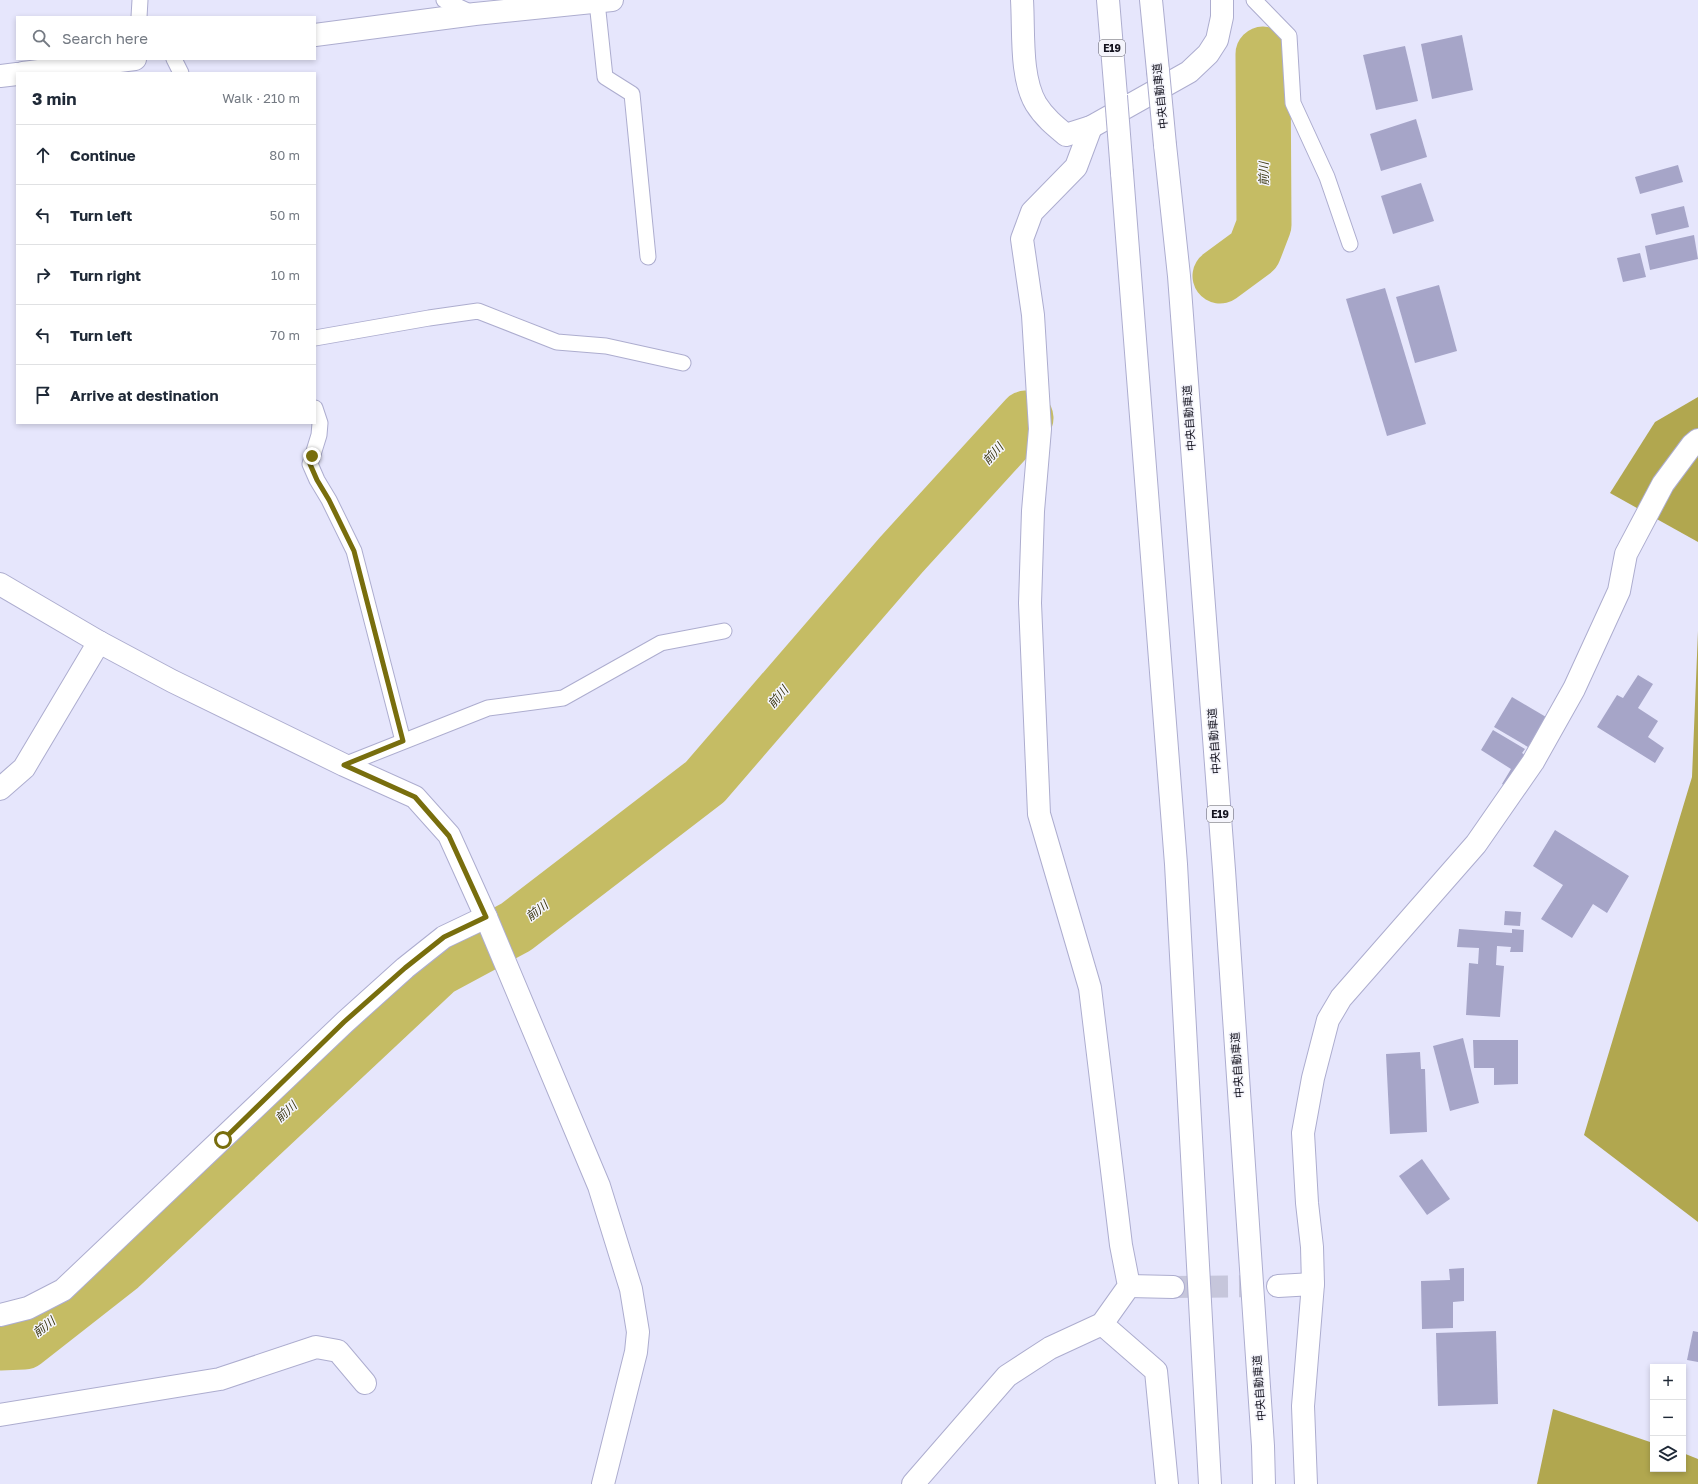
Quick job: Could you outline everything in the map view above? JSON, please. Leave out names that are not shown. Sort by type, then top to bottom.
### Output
[{"type":"main road","points":[[1022,0],[1026,75],[1036,103],[1052,124],[1066,135],[1091,127],[1189,72],[1208,54],[1217,40],[1222,17],[1222,0]]},
{"type":"main road","name":"E19","points":[[1108,0],[1176,864],[1210,1484]]},
{"type":"main road","name":"中央自動車道","points":[[1150,0],[1179,276],[1224,878],[1263,1438],[1264,1484]]},
{"type":"main road","points":[[316,35],[549,4],[605,1]]},
{"type":"main road","points":[[31,72],[128,60]]},
{"type":"main road","points":[[0,76],[16,74]]},
{"type":"main road","points":[[914,1484],[1008,1376],[1050,1348],[1102,1324],[1129,1286],[1121,1245],[1090,988],[1039,814],[1030,603],[1033,511],[1040,429],[1033,315],[1022,239],[1032,212],[1076,167],[1091,127]]},
{"type":"main road","points":[[1306,1484],[1303,1406],[1313,1284],[1312,1247],[1307,1203],[1303,1133],[1313,1078],[1328,1020],[1340,998],[1476,844],[1533,762],[1574,690],[1620,591],[1626,554],[1663,484],[1692,445],[1698,440]]},
{"type":"main road","points":[[0,584],[100,642],[172,681],[344,765],[415,797],[449,836],[486,917],[599,1186],[631,1289],[638,1332],[636,1352],[603,1484]]},
{"type":"main road","points":[[0,789],[24,768],[100,642]]},
{"type":"main road","points":[[0,1315],[28,1308],[64,1290],[344,1022],[405,968],[444,937],[486,917]]},
{"type":"main road","points":[[1278,1286],[1313,1284]]},
{"type":"main road","points":[[1129,1286],[1172,1287]]},
{"type":"main road","points":[[1102,1324],[1156,1371],[1168,1484]]},
{"type":"main road","points":[[0,1415],[220,1379],[316,1347],[338,1351],[365,1383]]},
{"type":"lane","points":[[139,16],[140,0]]},
{"type":"lane","points":[[444,0],[475,14]]},
{"type":"lane","points":[[1254,0],[1289,36],[1293,103],[1327,176],[1350,244]]},
{"type":"lane","points":[[605,1],[605,77],[632,94],[648,257]]},
{"type":"lane","points":[[174,60],[180,72]]},
{"type":"lane","points":[[316,338],[478,311],[557,342],[606,346],[683,363]]},
{"type":"lane","points":[[316,411],[320,423],[319,435],[310,464],[354,551],[403,741]]},
{"type":"lane","points":[[344,765],[488,708],[563,698],[661,643],[724,631]]},
{"type":"shaded area","points":[[1698,397],[1698,542],[1610,493],[1655,422]]},
{"type":"shaded area","points":[[1698,631],[1698,1222],[1584,1135],[1692,777]]},
{"type":"shaded area","points":[[1553,1409],[1650,1442],[1650,1472],[1686,1472],[1686,1454],[1698,1459],[1698,1484],[1537,1484]]},
{"type":"building","points":[[1462,35],[1473,90],[1432,99],[1421,44]]},
{"type":"building","points":[[1405,46],[1418,101],[1376,110],[1363,55]]},
{"type":"building","points":[[1416,119],[1427,157],[1381,171],[1370,134]]},
{"type":"building","points":[[1678,165],[1683,182],[1640,194],[1635,177]]},
{"type":"building","points":[[1421,183],[1434,221],[1393,234],[1381,196]]},
{"type":"building","points":[[1684,206],[1689,227],[1656,235],[1651,214]]},
{"type":"building","points":[[1694,235],[1698,259],[1650,270],[1645,246]]},
{"type":"building","points":[[1640,253],[1646,277],[1623,282],[1617,258]]},
{"type":"building","points":[[1439,285],[1457,351],[1415,363],[1396,297]]},
{"type":"building","points":[[1385,288],[1426,424],[1387,436],[1346,299]]},
{"type":"building","points":[[1638,675],[1653,684],[1638,708],[1658,721],[1648,737],[1664,748],[1655,763],[1597,727],[1617,695],[1623,698]]},
{"type":"building","points":[[1512,697],[1546,717],[1528,747],[1494,727]]},
{"type":"building","points":[[1493,730],[1525,749],[1522,753],[1529,758],[1510,789],[1502,784],[1511,769],[1481,750]]},
{"type":"building","points":[[1555,830],[1629,876],[1607,913],[1593,904],[1572,938],[1541,919],[1563,885],[1533,866]]},
{"type":"building","points":[[1505,911],[1521,912],[1520,926],[1504,925]]},
{"type":"building","points":[[1459,929],[1512,933],[1512,929],[1524,930],[1523,952],[1510,952],[1511,947],[1497,946],[1496,965],[1504,966],[1500,1017],[1466,1015],[1469,963],[1478,964],[1479,948],[1457,947]]},
{"type":"building","points":[[1463,1038],[1479,1103],[1450,1111],[1433,1046]]},
{"type":"building","points":[[1473,1040],[1518,1040],[1518,1084],[1494,1085],[1494,1068],[1474,1068]]},
{"type":"building","points":[[1420,1052],[1421,1069],[1425,1069],[1427,1132],[1390,1134],[1386,1054]]},
{"type":"building","points":[[1422,1159],[1450,1199],[1427,1215],[1399,1176]]},
{"type":"building","points":[[1464,1268],[1464,1301],[1453,1302],[1453,1328],[1422,1329],[1421,1281],[1450,1280],[1449,1269]]},
{"type":"building","points":[[1496,1331],[1498,1404],[1438,1406],[1436,1333]]},
{"type":"building","points":[[1693,1331],[1698,1332],[1698,1362],[1687,1360]]},
{"type":"waterway","name":"前川","points":[[1220,276],[1254,251],[1264,225],[1263,54]]},
{"type":"waterway","name":"前川","points":[[0,1343],[24,1342],[121,1266],[438,969],[516,927],[705,782],[901,555],[1026,418]]},
{"type":"tunnel","points":[[1173,1287],[1278,1286]]},
{"type":"route","points":[[223,1140],[344,1022],[405,968],[444,937],[486,917],[449,836],[415,797],[344,765],[403,741],[354,551],[329,500],[317,480],[310,464],[312,456]]}]
